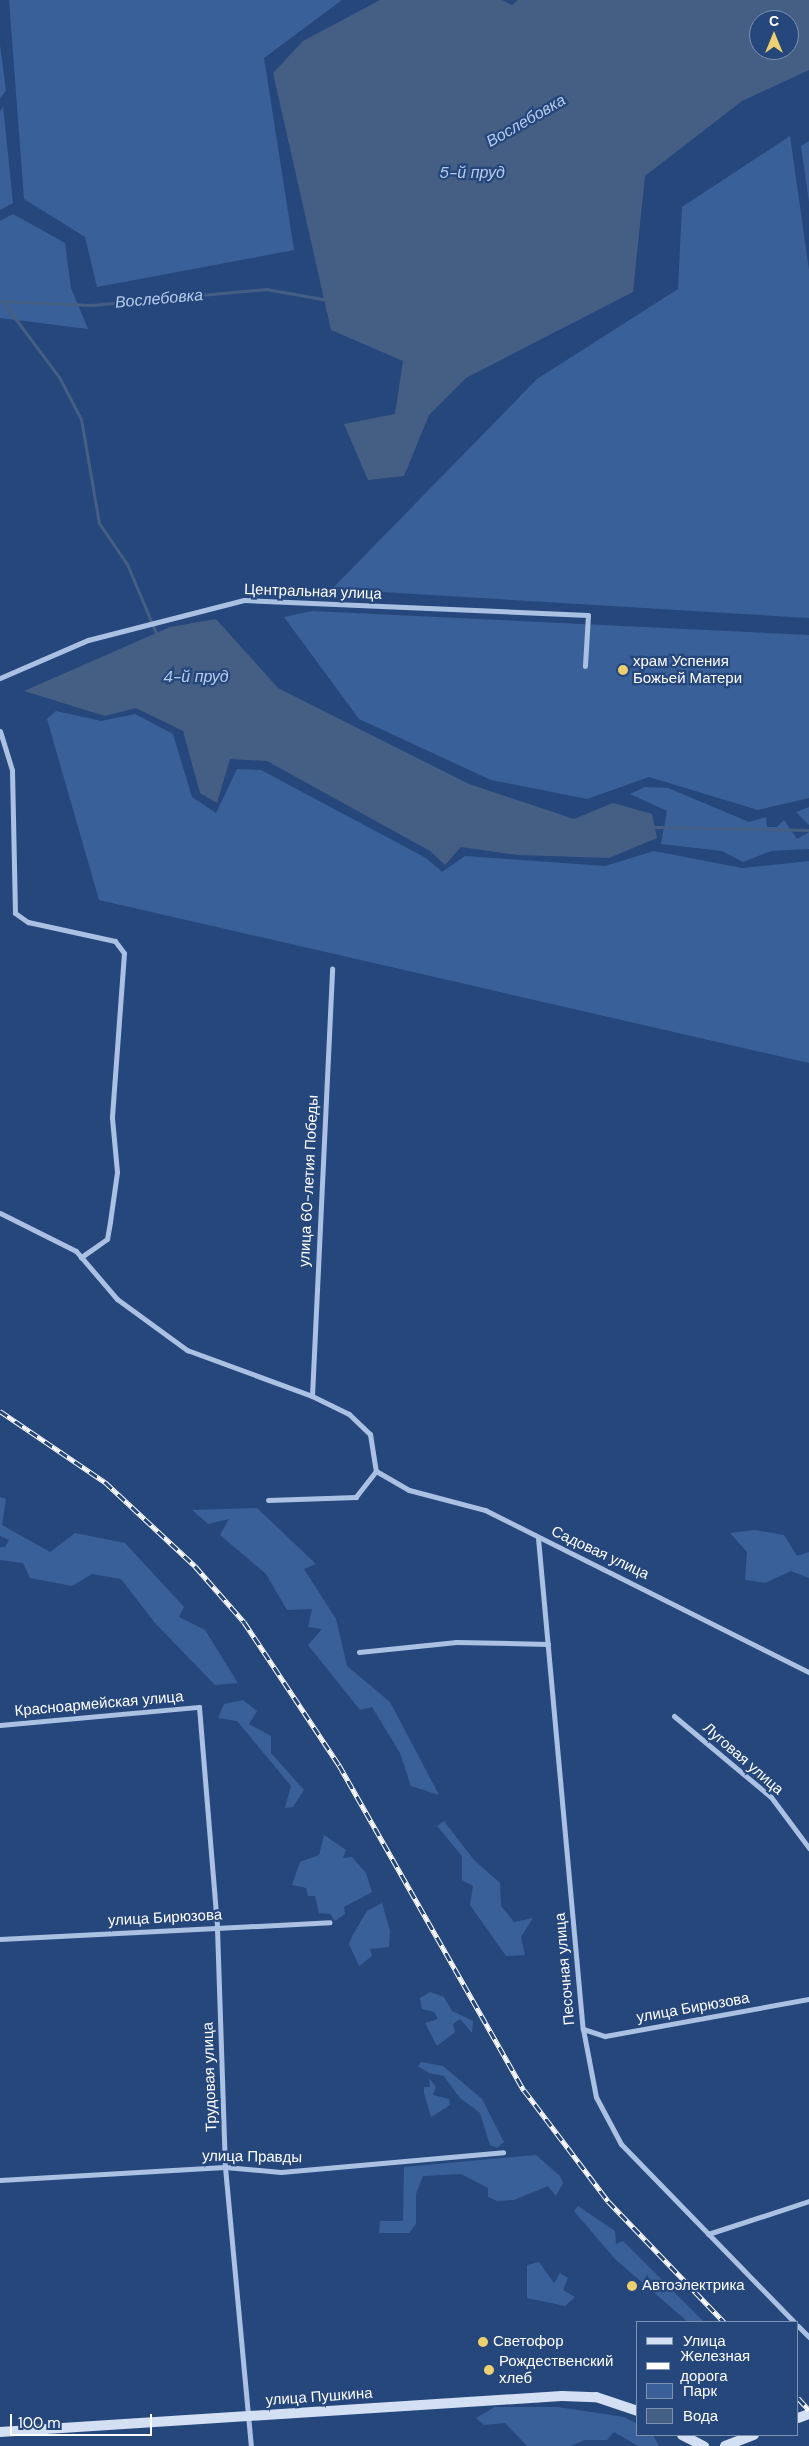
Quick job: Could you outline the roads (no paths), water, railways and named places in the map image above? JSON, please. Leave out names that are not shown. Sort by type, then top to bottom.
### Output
[{"type":"main road","name":"улица Пушкина","points":[[0,2432],[562,2396],[596,2397],[636,2410]]},
{"type":"main road","points":[[684,2436],[704,2446]]},
{"type":"main road","points":[[725,2446],[751,2436]]},
{"type":"street","name":"Центральная улица","points":[[0,678],[88,640],[244,600],[588,615],[585,666]]},
{"type":"street","points":[[0,731],[12,770],[14,913],[28,922],[115,942],[124,953],[112,1118],[117,1172],[110,1222],[107,1239],[81,1257]]},
{"type":"street","name":"улица 60-летия Победы","points":[[312,1396],[332,968]]},
{"type":"street","points":[[0,1213],[47,1234],[81,1257],[117,1299],[187,1350],[312,1396],[349,1414],[370,1434],[376,1471],[356,1497],[268,1500]]},
{"type":"street","name":"Садовая улица","points":[[376,1471],[409,1490],[485,1510],[809,1672]]},
{"type":"street","name":"Песочная улица","points":[[538,1538],[583,2029],[596,2097],[621,2144],[793,2321]]},
{"type":"street","points":[[359,1652],[456,1642],[548,1644]]},
{"type":"street","name":"Красноармейская улица","points":[[0,1725],[199,1707]]},
{"type":"street","name":"Трудовая улица","points":[[199,1707],[217,1928],[225,2167],[250,2446]]},
{"type":"street","name":"Луговая улица","points":[[674,1716],[771,1797],[809,1848]]},
{"type":"street","name":"улица Бирюзова","points":[[0,1939],[330,1922]]},
{"type":"street","name":"улица Бирюзова","points":[[583,2029],[605,2036],[809,1999]]},
{"type":"street","name":"улица Правды","points":[[0,2180],[225,2167],[281,2172],[503,2152]]},
{"type":"street","points":[[708,2234],[809,2201]]},
{"type":"street","points":[[799,2327],[809,2337]]},
{"type":"water","name":"5-й пруд","points":[[380,0],[502,0],[512,5],[518,0],[809,0],[809,70],[742,101],[645,176],[633,292],[466,378],[429,415],[404,476],[368,480],[344,424],[395,414],[403,361],[331,330],[273,73],[303,41]]},
{"type":"water","name":"4-й пруд","points":[[216,619],[278,688],[469,784],[574,819],[613,803],[652,814],[657,838],[609,858],[518,855],[461,847],[445,865],[430,851],[267,761],[230,759],[217,803],[200,793],[183,731],[136,708],[105,716],[24,691],[170,627]]},
{"type":"waterway","name":"Вослебовка","points":[[0,301],[91,305],[266,289],[328,300]]},
{"type":"waterway","points":[[3,302],[59,377],[81,419],[99,523],[127,564],[156,633]]},
{"type":"waterway","points":[[655,827],[809,830]]},
{"type":"railway","points":[[0,1411],[105,1482],[195,1566],[244,1622],[339,1765],[524,2090],[608,2201],[723,2321]]},
{"type":"railway","points":[[799,2399],[809,2410]]},
{"type":"place","name":"храм Успения Божьей Матери","points":[[623,670]]},
{"type":"place","name":"Автоэлектрика","points":[[632,2286]]},
{"type":"place","name":"Светофор","points":[[483,2342]]},
{"type":"place","name":"Рождественский хлеб","points":[[489,2370]]}]
